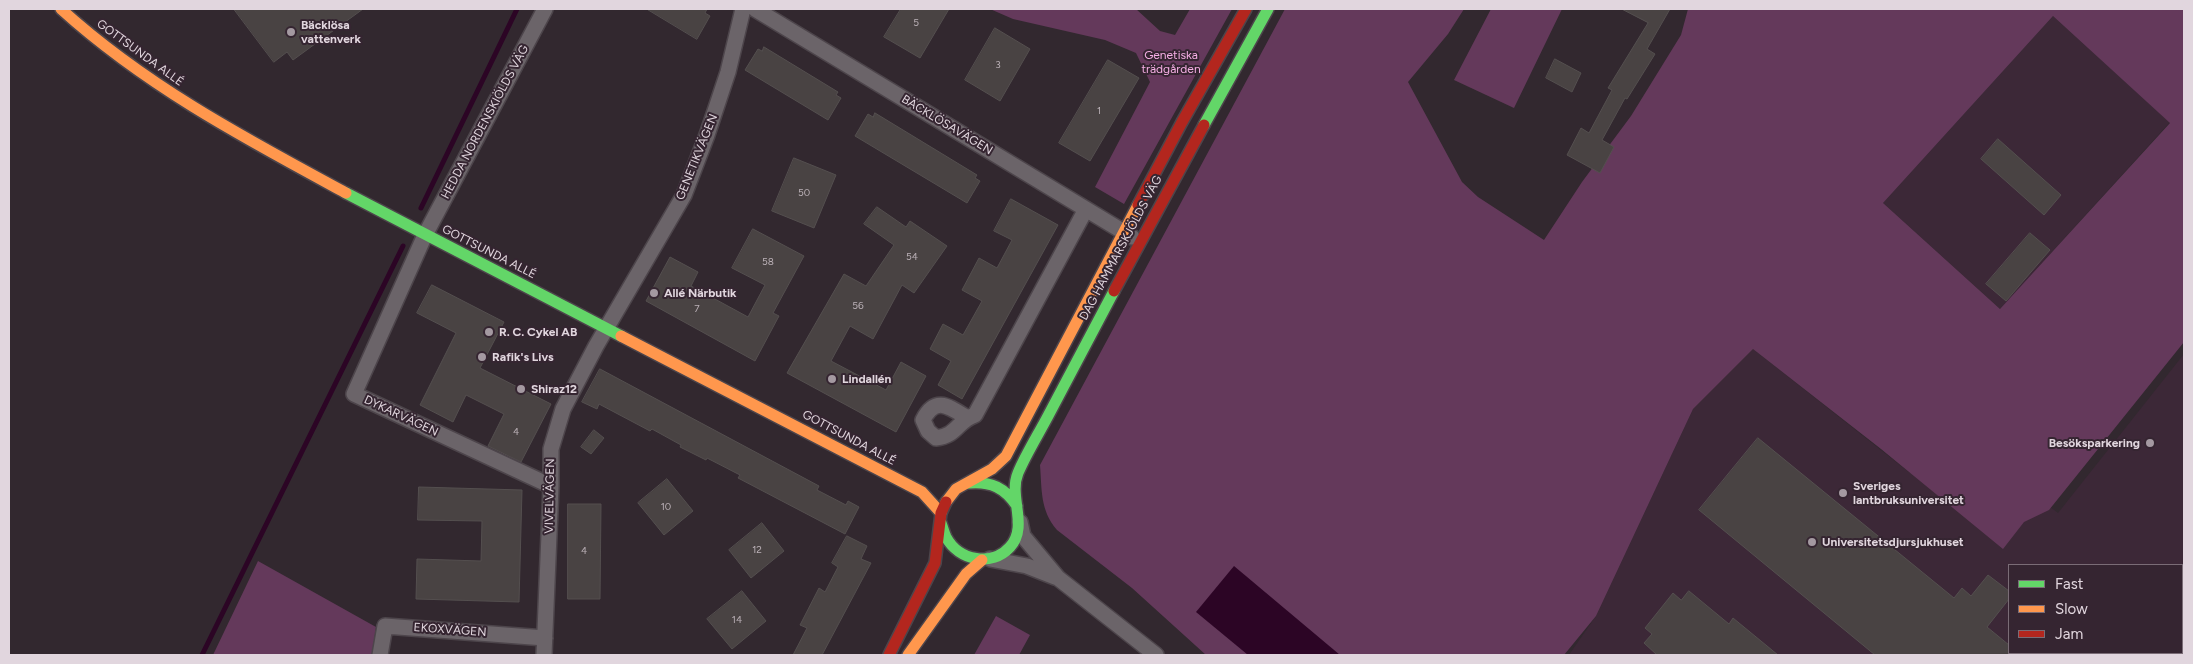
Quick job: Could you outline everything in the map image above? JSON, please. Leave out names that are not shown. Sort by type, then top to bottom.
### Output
[{"type":"main road","name":"GOTTSUNDA ALLÉ","points":[[61,9],[94,38],[172,95],[268,151],[425,235],[922,492],[941,517]]},
{"type":"main road","name":"DAG HAMMARSKJÖLDS VÄG","points":[[956,488],[992,469],[1006,456],[1182,122],[1246,9]]},
{"type":"main road","name":"DAG HAMMARSKJÖLDS VÄG","points":[[908,655],[966,574],[986,559],[1002,553],[1012,543],[1018,533],[1016,487],[1020,470],[1140,241],[1268,9]]},
{"type":"main road","points":[[969,482],[983,481],[999,486],[1010,494],[1018,513]]},
{"type":"main road","points":[[922,492],[956,488]]},
{"type":"main road","points":[[889,655],[935,563],[941,517],[948,497],[956,488]]},
{"type":"main road","points":[[941,517],[943,534],[950,546],[961,555],[973,560],[986,559]]},
{"type":"street","name":"HEDDA NORDENSKIÖLDS VÄG","points":[[425,235],[545,9]]},
{"type":"street","name":"GENETIKVÄGEN","points":[[596,346],[684,195],[707,136],[728,72],[743,9]]},
{"type":"street","name":"BÄCKLÖSAVÄGEN","points":[[755,9],[1140,241]]},
{"type":"street","points":[[966,417],[975,415],[1086,209]]},
{"type":"street","name":"DYKARVÄGEN","points":[[425,235],[354,394],[551,486]]},
{"type":"street","name":"VIVELVÄGEN","points":[[544,655],[551,486],[550,449],[564,409],[596,346]]},
{"type":"street","points":[[1018,513],[1023,536],[1058,578],[1156,655]]},
{"type":"street","points":[[986,559],[1027,566],[1058,578]]},
{"type":"street","name":"EKOXVÄGEN","points":[[380,655],[385,626],[545,638]]},
{"type":"shaded area","points":[[2053,16],[2170,122],[2000,309],[1883,203]]},
{"type":"shaded area","name":"Sveriges lantbruksuniversitet","points":[[1753,349],[1910,473],[1948,429],[2058,513],[2184,354],[2184,655],[1569,655],[1596,616],[1693,409]]},
{"type":"shaded area","points":[[1234,566],[1340,655],[1248,655],[1196,612]]},
{"type":"green space","name":"Genetiska trädgården","points":[[990,9],[1136,9],[1160,31],[1175,35],[1190,9],[1232,9],[1124,204],[1095,187],[1150,82],[1136,53],[1105,40],[1013,19]]},
{"type":"green space","points":[[1285,9],[1464,9],[1448,34],[1408,82],[1462,182],[1478,197],[1544,240],[1582,182],[1631,116],[1681,35],[1688,9],[2184,9],[2184,342],[2049,510],[2024,522],[2003,549],[1881,449],[1753,349],[1693,409],[1596,616],[1564,655],[1206,655],[1132,588],[1057,530],[1047,515],[1042,491],[1040,465]],"holes":[[[2053,16],[2170,123],[2000,309],[1883,203]]]},
{"type":"green space","points":[[1491,9],[1562,9],[1514,108],[1454,80]]},
{"type":"green space","points":[[258,561],[376,627],[372,655],[213,655]]},
{"type":"green space","points":[[996,616],[1030,635],[1019,655],[974,655]]},
{"type":"building","name":"Bäcklösa vattenverk","points":[[234,9],[363,9],[293,60],[287,52],[274,62]]},
{"type":"building","points":[[647,9],[707,9],[705,13],[710,16],[697,39]]},
{"type":"building","points":[[901,9],[949,9],[920,58],[884,37]]},
{"type":"building","points":[[1622,9],[1670,9],[1647,49],[1655,54],[1627,99],[1625,98],[1602,140],[1614,147],[1600,173],[1567,155],[1581,128],[1589,133],[1612,90],[1608,88],[1648,23]]},
{"type":"building","points":[[995,28],[1030,49],[1000,101],[965,80]]},
{"type":"building","points":[[764,47],[838,92],[836,95],[841,98],[828,120],[745,70],[758,49],[762,51]]},
{"type":"building","points":[[1555,59],[1581,73],[1572,92],[1546,78]]},
{"type":"building","points":[[1108,60],[1139,78],[1090,161],[1059,143]]},
{"type":"building","points":[[875,113],[977,175],[975,178],[980,181],[967,203],[855,136],[868,114],[873,117]]},
{"type":"building","points":[[1998,139],[2061,195],[2044,215],[1981,159]]},
{"type":"building","points":[[794,158],[836,175],[814,228],[772,211]]},
{"type":"building","points":[[1011,199],[1058,225],[962,399],[938,385],[951,361],[930,349],[943,324],[963,335],[982,301],[962,290],[979,258],[997,268],[1012,240],[994,231]]},
{"type":"building","points":[[877,207],[906,227],[910,221],[947,246],[914,293],[902,285],[873,339],[850,326],[831,361],[886,390],[901,362],[926,376],[896,432],[787,373],[844,274],[866,286],[894,245],[864,224]]},
{"type":"building","points":[[753,229],[804,256],[773,313],[779,316],[755,361],[646,301],[670,257],[698,272],[691,286],[748,317],[765,285],[732,268]]},
{"type":"building","points":[[2030,233],[2050,250],[2006,301],[1986,284]]},
{"type":"building","points":[[432,285],[504,322],[480,368],[551,404],[521,462],[488,446],[504,414],[466,395],[453,422],[420,405],[456,333],[417,313]]},
{"type":"building","points":[[600,369],[819,486],[817,490],[846,505],[848,501],[859,507],[845,534],[738,478],[740,475],[680,447],[681,445],[652,429],[650,431],[599,404],[597,409],[582,402]]},
{"type":"building","points":[[594,430],[604,438],[591,454],[581,447]]},
{"type":"building","name":"Universitetsdjursjukhuset","points":[[1758,438],[1954,598],[1962,588],[1971,596],[1988,575],[2008,590],[2008,600],[1987,627],[2008,644],[2009,655],[1875,655],[1699,510]]},
{"type":"building","points":[[667,479],[693,511],[664,535],[638,503]]},
{"type":"building","points":[[419,487],[522,490],[519,602],[416,599],[417,559],[481,561],[482,521],[418,520]]},
{"type":"building","points":[[568,504],[601,504],[600,599],[568,599]]},
{"type":"building","points":[[762,523],[784,551],[751,578],[729,550]]},
{"type":"building","points":[[847,536],[867,546],[861,559],[871,563],[822,655],[793,655],[807,628],[800,625],[819,588],[825,592],[838,567],[832,563]]},
{"type":"building","points":[[742,591],[766,621],[732,649],[707,619]]},
{"type":"building","points":[[1689,591],[1729,624],[1733,618],[1778,655],[1657,655],[1644,643],[1652,634],[1645,628],[1673,593],[1681,600]]},
{"type":"waterway","points":[[421,208],[517,9]]},
{"type":"waterway","points":[[202,655],[403,246]]},
{"type":"traffic: fast","points":[[1204,125],[1268,9]]},
{"type":"traffic: fast","points":[[346,193],[621,336]]},
{"type":"traffic: fast","points":[[941,523],[946,537],[952,545],[959,552],[967,556],[985,559],[1003,553],[1010,547],[1018,530],[1015,492],[1018,473],[1114,291]]},
{"type":"traffic: fast","points":[[969,483],[984,483],[997,487],[1008,495],[1017,506]]},
{"type":"traffic: slow","points":[[61,9],[127,63],[162,87],[234,131],[346,193]]},
{"type":"traffic: slow","points":[[946,502],[956,489],[992,469],[1006,456],[1138,205]]},
{"type":"traffic: slow","points":[[621,336],[922,492],[941,513]]},
{"type":"traffic: slow","points":[[908,655],[966,574],[982,560]]},
{"type":"traffic: jam","points":[[1138,205],[1182,122],[1246,9]]},
{"type":"traffic: jam","points":[[1114,291],[1204,125]]},
{"type":"traffic: jam","points":[[889,655],[935,563],[941,513],[946,502]]},
{"type":"place","name":"Bäcklösa vattenverk","points":[[291,32]]},
{"type":"place","name":"Allé Närbutik","points":[[654,293]]},
{"type":"place","name":"R. C. Cykel AB","points":[[489,332]]},
{"type":"place","name":"Rafik's Livs","points":[[482,357]]},
{"type":"place","name":"Lindallén","points":[[832,379]]},
{"type":"place","name":"Shiraz12","points":[[521,389]]},
{"type":"place","name":"Besöksparkering","points":[[2150,443]]},
{"type":"place","name":"Sveriges lantbruksuniversitet","points":[[1843,493]]},
{"type":"place","name":"Universitetsdjursjukhuset","points":[[1812,542]]}]
